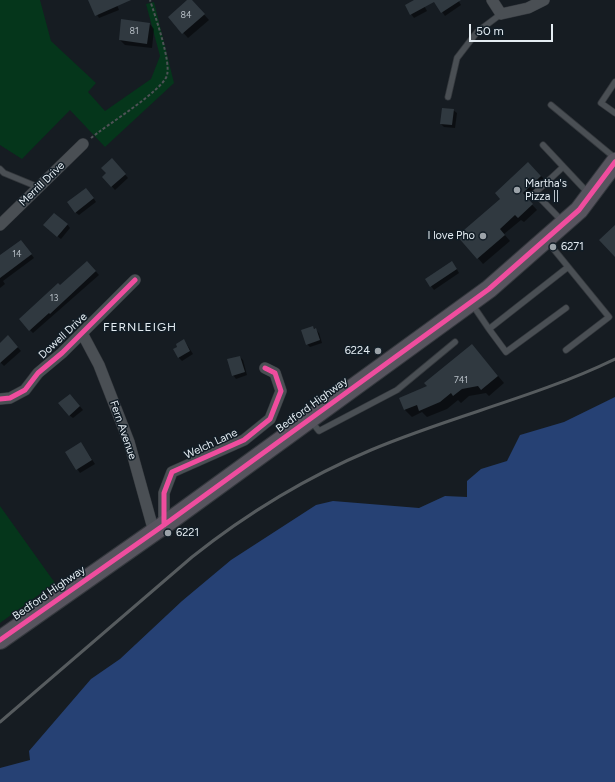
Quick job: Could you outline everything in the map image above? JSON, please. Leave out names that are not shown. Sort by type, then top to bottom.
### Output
[{"type":"main road","name":"Bedford Highway","points":[[0,640],[159,528],[489,289],[579,210],[615,162]]},
{"type":"street","points":[[492,0],[501,14],[528,8],[544,0]]},
{"type":"street","name":"Merrill Drive","points":[[0,225],[83,144]]},
{"type":"street","name":"Dowell Drive","points":[[0,399],[10,398],[25,390],[38,373],[82,333],[135,280]]},
{"type":"street","name":"Fern Avenue","points":[[82,333],[99,365],[130,442],[159,528]]},
{"type":"street","name":"Welch Lane","points":[[159,528],[164,493],[172,472],[244,440],[270,419],[281,391],[275,373],[265,368]]},
{"type":"lane","points":[[448,97],[457,58],[477,32],[501,14]]},
{"type":"lane","points":[[615,82],[601,103],[615,113]]},
{"type":"lane","points":[[551,105],[615,158]]},
{"type":"lane","points":[[543,145],[590,195]]},
{"type":"lane","points":[[564,167],[535,193],[564,223]]},
{"type":"lane","points":[[0,169],[4,173],[38,187]]},
{"type":"lane","points":[[546,239],[609,317],[566,350]]},
{"type":"lane","points":[[489,329],[568,267]]},
{"type":"lane","points":[[471,302],[506,352],[566,308]]},
{"type":"lane","points":[[310,419],[319,431],[397,390],[455,342]]},
{"type":"path","points":[[83,144],[155,90],[167,76],[168,65],[150,0]]},
{"type":"green space","points":[[0,0],[40,0],[51,41],[96,83],[88,92],[105,111],[151,79],[160,56],[146,4],[154,2],[174,83],[105,147],[70,110],[22,159],[0,145]]},
{"type":"green space","points":[[0,506],[55,583],[0,623]]},
{"type":"water","points":[[615,397],[615,782],[0,782],[0,768],[30,760],[29,751],[91,679],[120,659],[182,601],[231,560],[316,505],[333,501],[419,508],[445,496],[467,497],[467,481],[481,469],[507,461],[520,435],[564,422]]},
{"type":"building","points":[[88,0],[131,0],[95,16]]},
{"type":"building","points":[[187,0],[192,0],[205,14],[182,34],[168,17]]},
{"type":"building","points":[[414,0],[461,0],[441,13],[434,2],[410,15],[405,5]]},
{"type":"building","points":[[121,19],[150,23],[147,44],[119,40]]},
{"type":"building","points":[[442,108],[454,109],[452,125],[440,124]]},
{"type":"building","points":[[112,158],[126,174],[111,187],[102,177],[106,173],[101,168]]},
{"type":"building","points":[[528,162],[541,176],[523,193],[533,204],[518,218],[515,215],[500,229],[505,235],[477,259],[457,236],[500,199],[495,193]]},
{"type":"building","points":[[86,188],[94,198],[75,213],[67,202]]},
{"type":"building","points":[[54,213],[68,224],[57,237],[43,225]]},
{"type":"building","points":[[615,225],[615,257],[599,240]]},
{"type":"building","points":[[21,240],[32,254],[0,278],[0,255]]},
{"type":"building","points":[[87,261],[96,271],[50,314],[49,313],[29,331],[19,319],[58,283],[60,285]]},
{"type":"building","points":[[452,261],[457,269],[430,287],[425,279]]},
{"type":"building","points":[[313,326],[314,329],[316,328],[320,340],[306,345],[301,330]]},
{"type":"building","points":[[8,335],[18,347],[0,363],[0,343]]},
{"type":"building","points":[[184,339],[190,351],[178,358],[173,349],[177,347],[176,344]]},
{"type":"building","points":[[472,344],[498,376],[481,390],[478,386],[462,389],[453,396],[451,393],[440,402],[419,411],[417,405],[404,410],[399,398],[427,386],[424,383]]},
{"type":"building","points":[[240,356],[245,372],[232,376],[227,359]]},
{"type":"building","points":[[70,394],[80,406],[69,416],[58,403]]},
{"type":"building","points":[[81,442],[92,460],[76,470],[65,452]]},
{"type":"railway","points":[[0,722],[192,557],[255,511],[300,484],[371,450],[401,438],[525,396],[615,359]]},
{"type":"cycle path","points":[[0,640],[164,525],[489,289],[579,210],[615,162]]},
{"type":"cycle path","points":[[0,399],[10,398],[25,390],[38,373],[62,353],[135,280]]},
{"type":"cycle path","points":[[164,525],[164,493],[172,472],[244,440],[270,419],[281,391],[275,373],[265,368]]},
{"type":"place","name":"Martha's Pizza ||","points":[[517,190]]},
{"type":"place","name":"I love Pho","points":[[483,236]]},
{"type":"place","name":"6271","points":[[553,247]]},
{"type":"place","name":"6224","points":[[378,351]]},
{"type":"place","name":"6221","points":[[168,533]]},
{"type":"district","name":"FERNLEIGH","points":[[140,327]]}]
